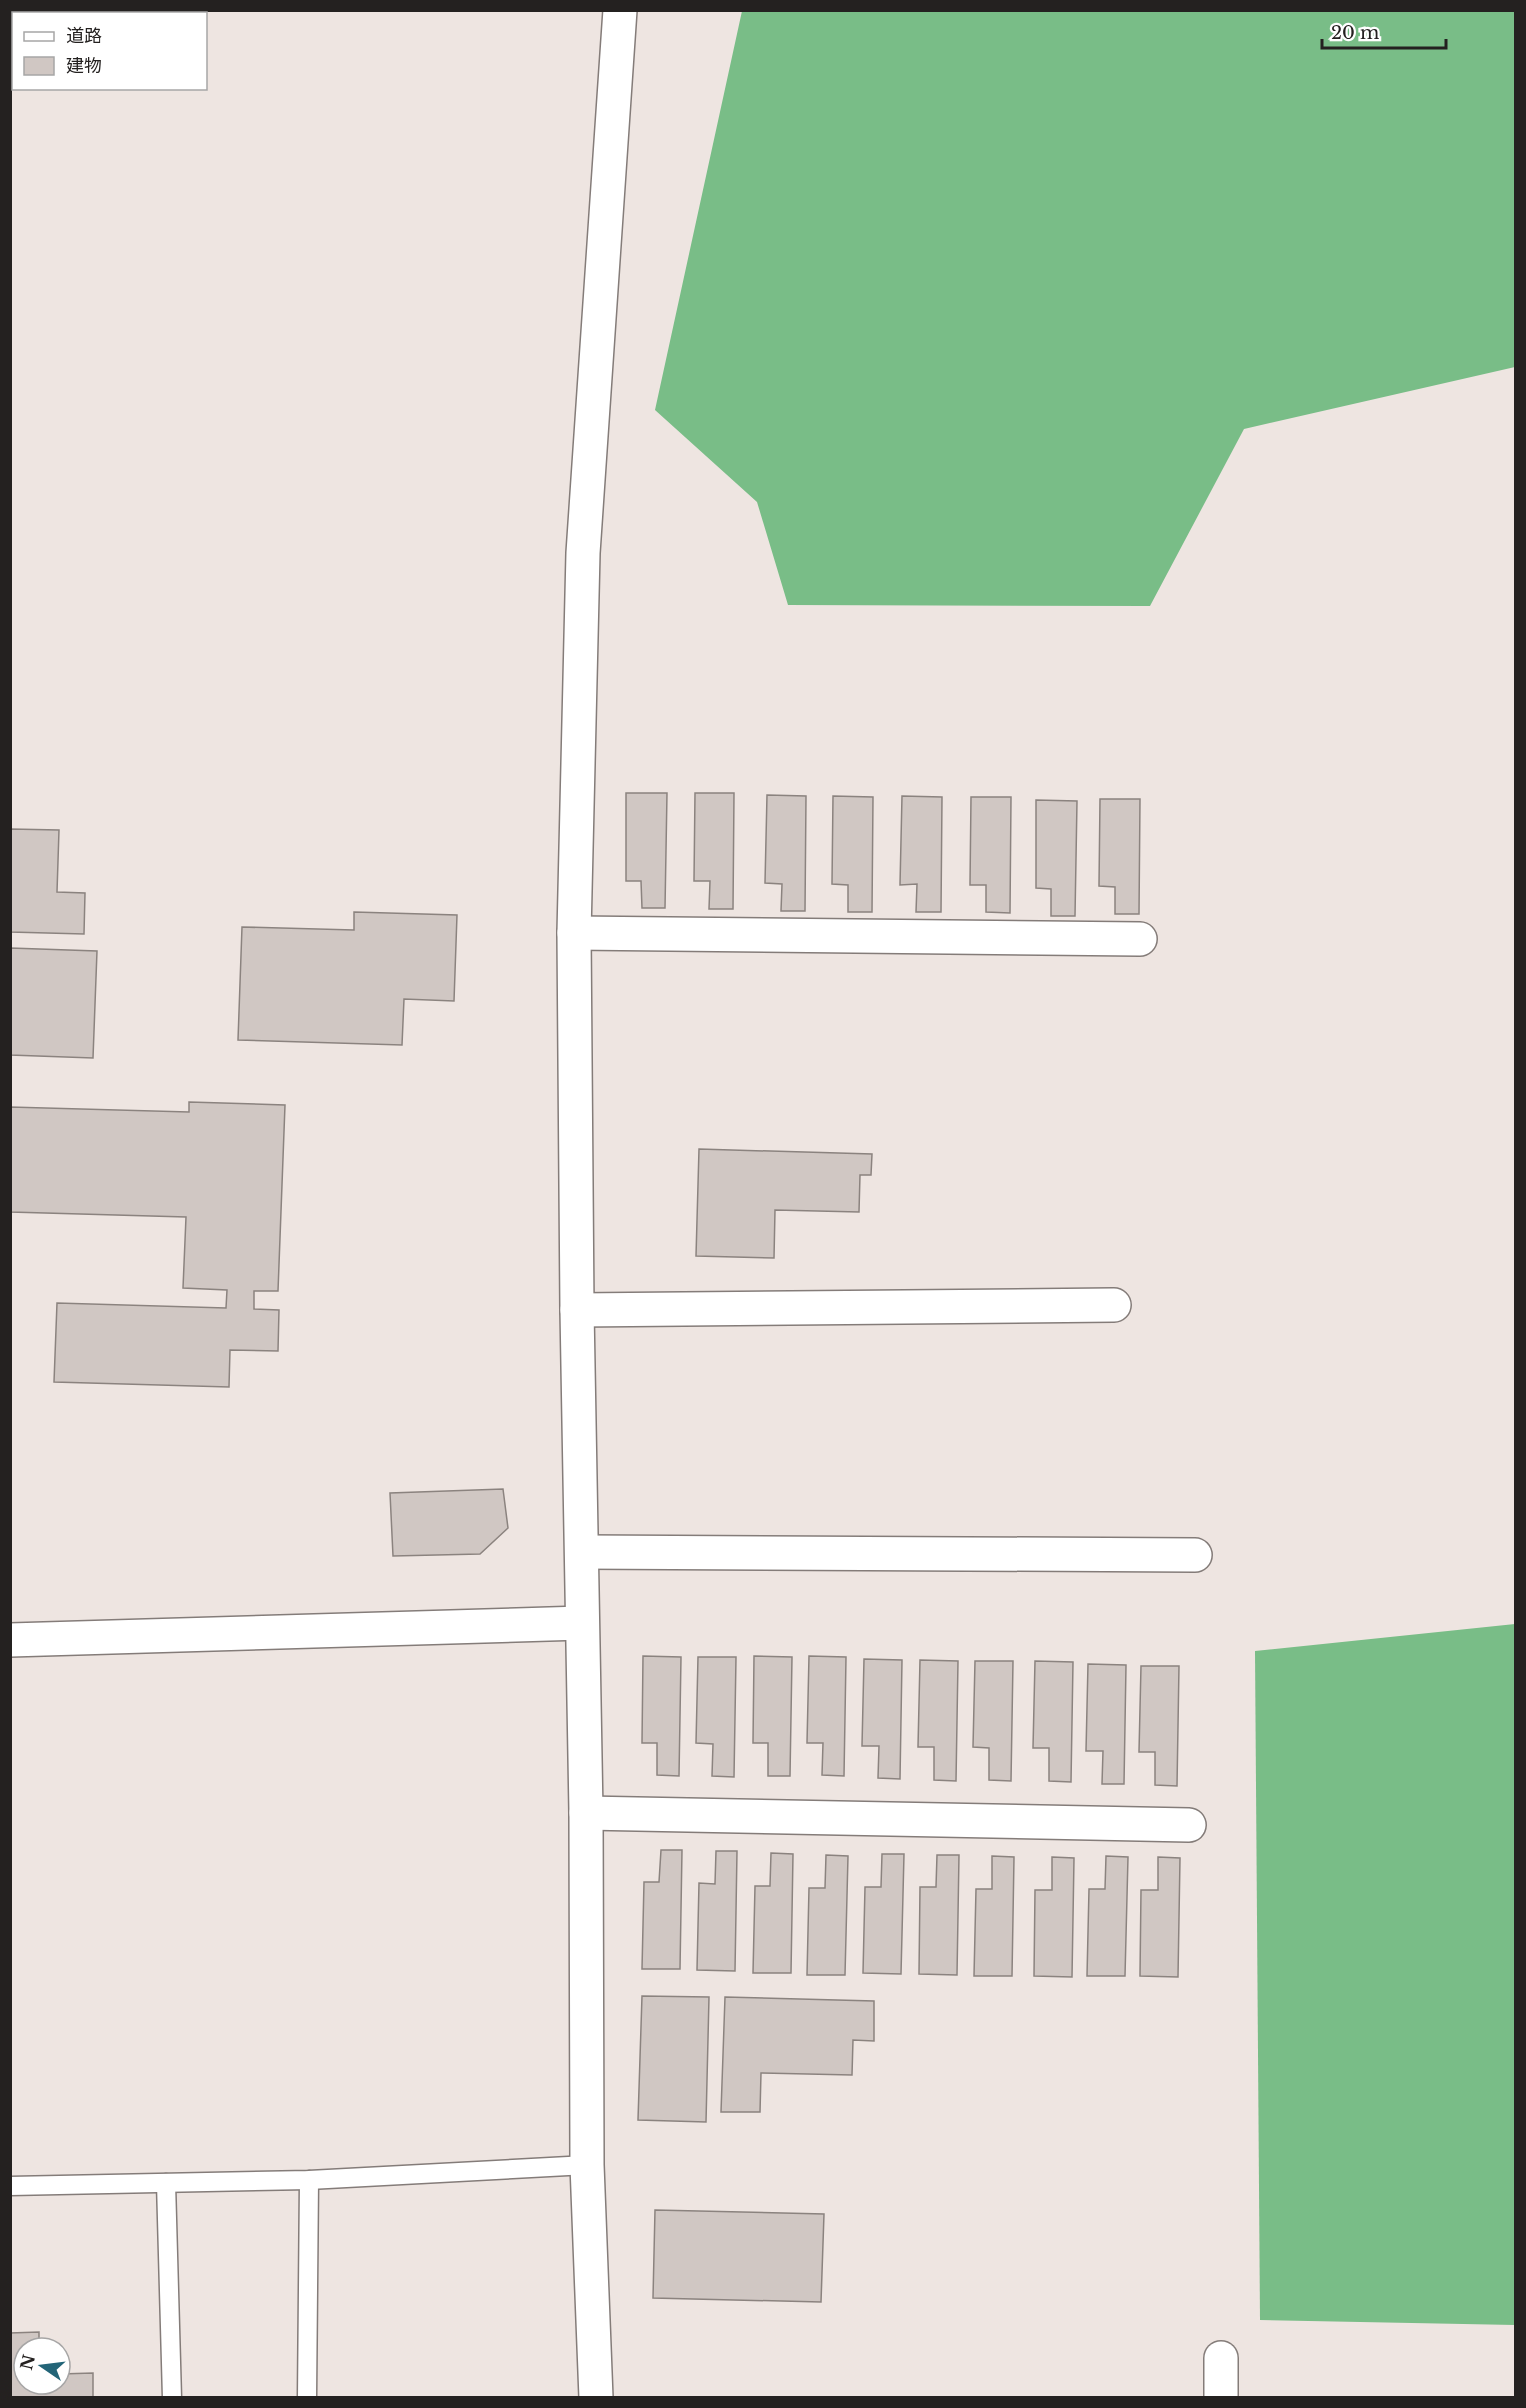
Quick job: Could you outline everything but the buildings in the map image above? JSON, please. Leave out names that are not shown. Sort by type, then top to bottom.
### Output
[{"type":"street","points":[[596,2397],[587,2165],[586,1813],[577,1310],[574,933],[584,553],[620,10]]},
{"type":"street","points":[[574,933],[1140,939]]},
{"type":"street","points":[[577,1310],[1114,1305]]},
{"type":"street","points":[[582,1552],[1195,1555]]},
{"type":"street","points":[[10,1640],[582,1623]]},
{"type":"street","points":[[586,1813],[1189,1825]]},
{"type":"street","points":[[1221,2358],[1221,2397]]},
{"type":"lane","points":[[10,2186],[309,2180],[587,2165]]},
{"type":"lane","points":[[307,2397],[309,2180]]},
{"type":"lane","points":[[166,2182],[172,2397]]},
{"type":"green space","points":[[742,11],[1515,11],[1515,367],[1244,429],[1150,606],[788,605],[757,502],[655,410]]},
{"type":"green space","points":[[1515,1624],[1515,2325],[1260,2320],[1255,1651]]}]
